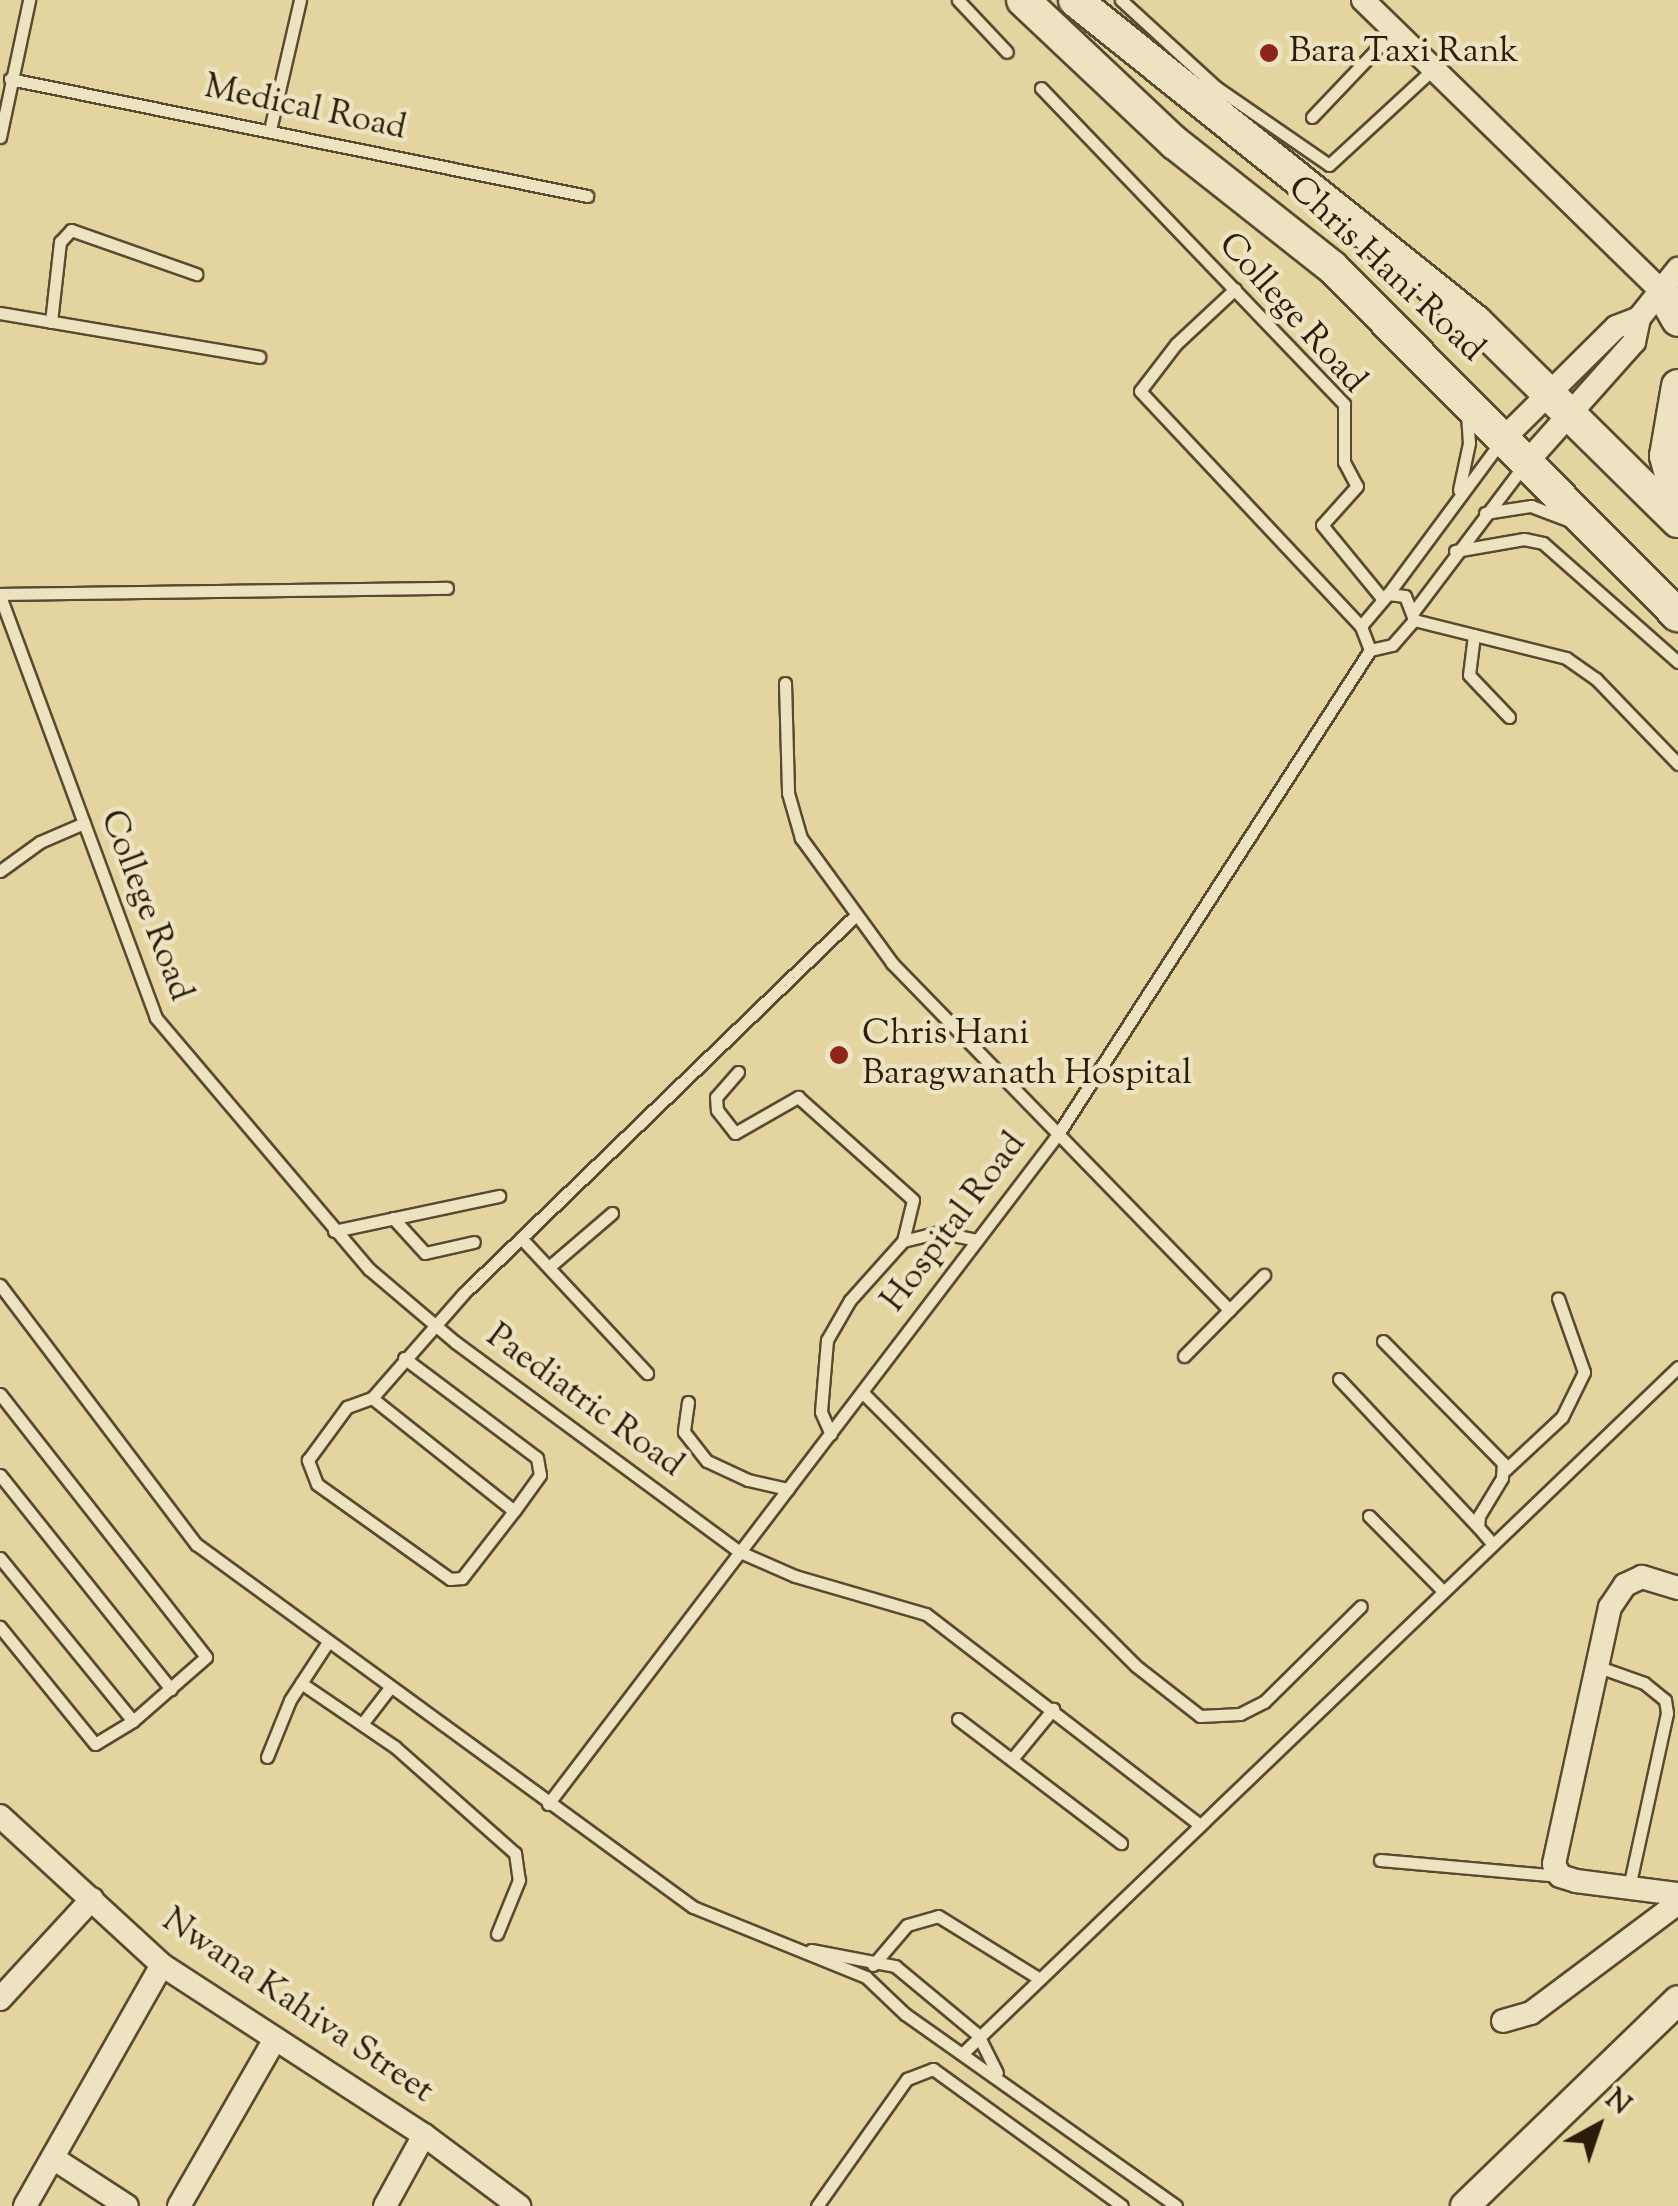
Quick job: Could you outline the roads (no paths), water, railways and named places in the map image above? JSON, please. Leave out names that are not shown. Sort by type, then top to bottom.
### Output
[{"type":"main road","name":"Chris Hani Road","points":[[1023,0],[1175,143],[1332,267],[1678,616]]},
{"type":"main road","name":"Chris Hani Road","points":[[1075,0],[1475,321],[1678,522]]},
{"type":"main road","points":[[1678,386],[1666,456],[1678,500]]},
{"type":"street","points":[[1363,0],[1673,294],[1639,318],[1616,327],[1559,404],[1515,450]]},
{"type":"street","points":[[1515,450],[1559,404]]},
{"type":"street","points":[[1678,1588],[1652,1577],[1625,1585],[1610,1608],[1557,1844],[1560,1876],[1678,1894]]},
{"type":"street","name":"Nwana Kahiva Street","points":[[0,1816],[162,1965],[424,2135],[519,2206]]},
{"type":"street","points":[[0,1998],[92,1899]]},
{"type":"street","points":[[1503,2021],[1531,2013],[1678,1903]]},
{"type":"street","points":[[25,2206],[162,1965]]},
{"type":"street","points":[[1465,2206],[1678,2000]]},
{"type":"street","points":[[178,2206],[274,2041]]},
{"type":"street","points":[[385,2206],[424,2135]]},
{"type":"street","points":[[53,2158],[128,2206]]},
{"type":"lane","points":[[0,137],[29,0]]},
{"type":"lane","points":[[270,130],[300,0]]},
{"type":"lane","points":[[958,0],[1007,52]]},
{"type":"lane","points":[[1121,0],[1216,87],[1329,166],[1433,69]]},
{"type":"lane","points":[[1312,117],[1394,31]]},
{"type":"lane","name":"Medical Road","points":[[10,79],[587,196]]},
{"type":"lane","name":"College Road","points":[[1041,88],[1347,409],[1344,462],[1357,486],[1322,525],[1385,596]]},
{"type":"lane","points":[[50,322],[60,242],[70,230],[196,274]]},
{"type":"lane","points":[[1235,289],[1176,344],[1140,391],[1360,626],[1370,650],[1392,645],[1414,616],[1484,513],[1515,450]]},
{"type":"lane","points":[[0,313],[258,357]]},
{"type":"lane","points":[[1454,504],[1470,443],[1461,395]]},
{"type":"lane","points":[[1360,626],[1454,504],[1515,450]]},
{"type":"lane","points":[[1484,513],[1516,505],[1546,510],[1613,550]]},
{"type":"lane","points":[[1456,551],[1524,539],[1543,543],[1678,662]]},
{"type":"lane","points":[[0,595],[447,588]]},
{"type":"lane","name":"College Road","points":[[0,595],[156,1018],[334,1231],[432,1324]]},
{"type":"lane","points":[[1385,596],[1405,596],[1414,616],[1576,663],[1678,764]]},
{"type":"lane","points":[[1474,635],[1470,674],[1509,717]]},
{"type":"lane","name":"Hospital Road","points":[[548,1804],[1058,1134],[1370,650]]},
{"type":"lane","points":[[785,683],[794,826],[856,915],[892,963],[1229,1310]]},
{"type":"lane","points":[[0,871],[40,842],[84,823]]},
{"type":"lane","name":"Paediatric Road","points":[[856,915],[432,1324],[740,1552],[795,1576],[926,1614],[1200,1825]]},
{"type":"lane","points":[[738,1072],[716,1098],[716,1110],[736,1133],[788,1098],[815,1105],[907,1189],[913,1207],[903,1241],[832,1328],[821,1406],[831,1434]]},
{"type":"lane","points":[[334,1231],[500,1196]]},
{"type":"lane","points":[[549,1268],[612,1212]]},
{"type":"lane","points":[[392,1218],[425,1253],[474,1242]]},
{"type":"lane","points":[[903,1241],[939,1232],[977,1240]]},
{"type":"lane","points":[[521,1238],[647,1373]]},
{"type":"lane","points":[[1184,1356],[1264,1275]]},
{"type":"lane","points":[[0,1285],[185,1535],[326,1644],[726,1926],[802,1950],[866,1977],[890,2003],[1176,2206]]},
{"type":"lane","points":[[1478,1527],[1504,1471],[1562,1417],[1584,1372],[1558,1298]]},
{"type":"lane","points":[[404,1358],[537,1458],[540,1475],[473,1568],[450,1580],[318,1484],[308,1460],[347,1406],[372,1398],[404,1358],[432,1324]]},
{"type":"lane","points":[[1383,1341],[1494,1452],[1504,1471]]},
{"type":"lane","points":[[962,2054],[1678,1367]]},
{"type":"lane","points":[[1338,1379],[1492,1543]]},
{"type":"lane","points":[[862,1392],[1136,1666],[1200,1716],[1240,1714],[1264,1702],[1360,1606]]},
{"type":"lane","points":[[0,1394],[206,1657],[133,1721],[95,1744],[0,1627]]},
{"type":"lane","points":[[372,1398],[514,1511]]},
{"type":"lane","points":[[688,1402],[684,1432],[707,1461],[748,1480],[788,1489]]},
{"type":"lane","points":[[0,1475],[171,1689]]},
{"type":"lane","points":[[1369,1516],[1443,1591]]},
{"type":"lane","points":[[0,1558],[133,1721]]},
{"type":"lane","points":[[267,1757],[302,1683],[326,1644]]},
{"type":"lane","points":[[1596,1666],[1644,1682],[1665,1700],[1629,1887]]},
{"type":"lane","points":[[302,1683],[362,1724],[516,1853],[519,1880],[497,1934]]},
{"type":"lane","points":[[362,1724],[389,1689]]},
{"type":"lane","points":[[1012,1759],[1052,1709]]},
{"type":"lane","points":[[958,1720],[1121,1842]]},
{"type":"lane","points":[[1380,1860],[1560,1876]]},
{"type":"lane","points":[[866,1977],[906,1925],[938,1916],[965,1927],[1040,1979]]},
{"type":"lane","points":[[802,1950],[874,1962],[902,1971],[978,2035],[1000,2078]]},
{"type":"lane","points":[[817,2206],[906,2080],[933,2069],[1122,2206]]},
{"type":"place","name":"Bara Taxi Rank","points":[[1269,53]]},
{"type":"place","name":"Chris Hani Baragwanath Hospital","points":[[839,1055]]}]
